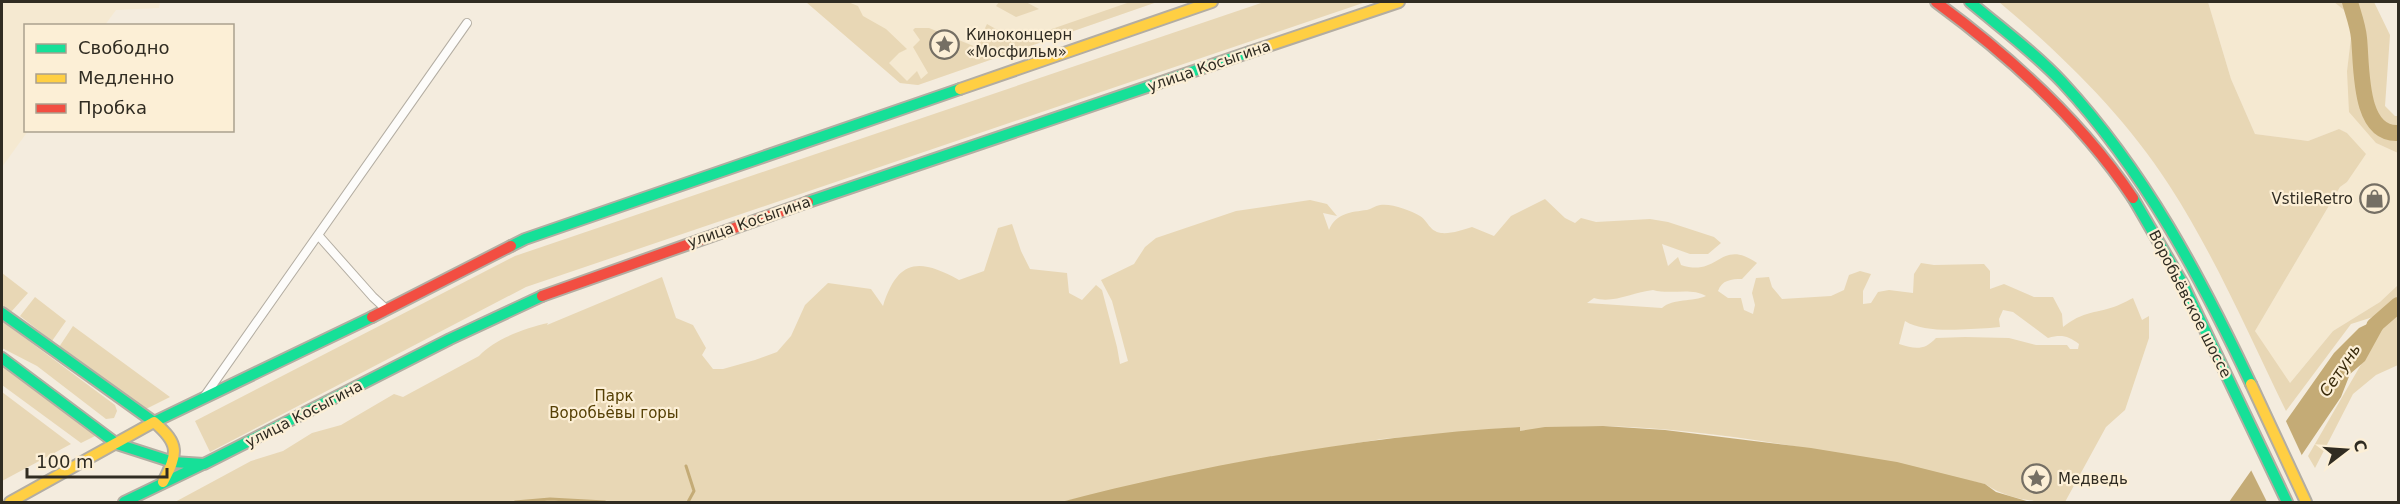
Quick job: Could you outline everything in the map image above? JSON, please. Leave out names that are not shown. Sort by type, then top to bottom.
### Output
[{"type":"main road","points":[[10,502],[154,422],[387,310],[525,239],[1212,2]]},
{"type":"main road","name":"улица Косыгина","points":[[124,502],[534,299],[759,218],[1399,2]]},
{"type":"main road","name":"Воробьёвское шоссе","points":[[1936,2],[2014,62],[2088,138],[2111,167],[2157,236],[2182,280],[2287,502]]},
{"type":"main road","name":"Воробьёвское шоссе","points":[[1970,2],[2062,82],[2140,178],[2181,245],[2211,302],[2306,502]]},
{"type":"main road","points":[[2,313],[168,433],[176,445],[173,462],[163,482]]},
{"type":"main road","points":[[2,358],[117,444],[173,462],[204,464]]},
{"type":"street","points":[[203,398],[467,23]]},
{"type":"street","points":[[318,235],[387,310]]},
{"type":"shaded area","points":[[2,2],[160,2],[159,8],[116,10],[106,24],[24,24],[24,132],[27,132],[2,167]]},
{"type":"shaded area","name":"Киноконцерн «Мосфильм»","points":[[806,2],[1157,2],[918,85],[900,83]]},
{"type":"shaded area","points":[[2208,2],[2334,2],[2344,10],[2352,29],[2347,71],[2376,143],[2398,153],[2398,285],[2380,302],[2333,331],[2289,384],[2255,331],[2340,187],[2347,182],[2365,154],[2347,133],[2339,129],[2308,141],[2255,134],[2231,79]]},
{"type":"green space","points":[[806,2],[848,2],[858,6],[863,16],[886,29],[907,49],[889,63],[907,81],[917,71],[921,79],[928,73],[913,47],[920,40],[913,30],[915,28],[929,28],[976,47],[987,24],[1017,41],[1130,2],[1157,2],[918,85],[900,83]]},
{"type":"green space","points":[[999,2],[1026,2],[1039,9],[1016,17],[996,6]]},
{"type":"green space","points":[[1264,2],[1366,2],[526,287],[210,452],[195,421],[515,256]]},
{"type":"green space","points":[[1999,2],[2208,2],[2231,79],[2255,134],[2308,141],[2339,129],[2347,133],[2366,154],[2347,182],[2340,187],[2255,331],[2290,383],[2333,331],[2380,302],[2398,285],[2398,365],[2376,375],[2353,394],[2315,468],[2308,456],[2392,311],[2351,324],[2286,411],[2231,296],[2186,212],[2151,159],[2112,110],[2068,64]]},
{"type":"green space","points":[[2334,2],[2374,2],[2390,35],[2385,106],[2395,116],[2398,116],[2398,153],[2376,143],[2349,112],[2347,71],[2352,29],[2344,10]]},
{"type":"green space","name":"Парк Воробьёвы горы","points":[[1545,199],[1565,218],[1575,223],[1581,218],[1596,222],[1650,219],[1668,222],[1714,237],[1721,243],[1708,254],[1690,254],[1662,244],[1668,266],[1678,257],[1681,265],[1694,268],[1704,267],[1735,254],[1745,256],[1757,263],[1742,279],[1727,281],[1718,291],[1728,298],[1741,298],[1744,310],[1753,314],[1755,305],[1752,293],[1756,278],[1769,277],[1772,287],[1782,299],[1831,296],[1844,290],[1849,275],[1860,271],[1871,274],[1863,291],[1863,304],[1871,303],[1878,292],[1889,290],[1913,293],[1914,274],[1921,263],[1984,264],[1990,271],[1990,289],[2004,284],[2034,297],[2053,297],[2062,314],[2063,327],[2079,317],[2114,307],[2133,298],[2142,320],[2149,316],[2149,338],[2125,410],[2106,427],[2065,502],[2044,502],[2014,497],[1985,484],[1795,446],[1699,433],[1602,426],[1520,431],[1519,427],[1382,439],[1241,462],[1061,502],[175,502],[251,461],[283,451],[312,433],[341,425],[394,394],[403,397],[479,356],[493,344],[511,335],[548,323],[547,325],[662,277],[676,318],[693,325],[706,348],[702,355],[713,369],[723,369],[777,352],[791,336],[805,305],[828,283],[871,289],[883,306],[896,279],[903,271],[912,267],[932,268],[959,280],[984,271],[998,228],[1012,224],[1030,269],[1067,273],[1069,293],[1082,300],[1096,285],[1102,290],[1120,364],[1128,361],[1112,301],[1101,280],[1134,264],[1145,247],[1156,238],[1236,211],[1310,200],[1327,204],[1337,216],[1323,213],[1329,230],[1336,220],[1345,214],[1367,210],[1378,205],[1400,207],[1416,214],[1423,218],[1431,228],[1441,233],[1472,227],[1494,236],[1511,216]],"holes":[[[1653,290],[1687,291],[1706,296],[1677,301],[1662,308],[1587,303],[1594,298],[1616,299]],[[2003,310],[2013,312],[2048,338],[2065,336],[2071,339],[2079,344],[2078,349],[2070,349],[2067,345],[2036,345],[2009,338],[1936,338],[1919,348],[1899,344],[1905,321],[1923,328],[1934,329],[2000,327],[1999,319]]]},
{"type":"green space","points":[[2,273],[28,293],[11,312],[2,305]]},
{"type":"green space","points":[[35,297],[66,321],[52,341],[20,316]]},
{"type":"green space","points":[[2,321],[115,405],[117,411],[114,418],[106,419],[37,366],[2,348]]},
{"type":"green space","points":[[73,326],[170,397],[144,410],[59,347]]},
{"type":"green space","points":[[2,365],[97,435],[81,443],[2,385]]},
{"type":"green space","points":[[2,392],[71,444],[2,481]]},
{"type":"water","points":[[2392,312],[2365,361],[2350,374],[2341,397],[2270,502],[2229,502],[2334,353],[2359,328]]},
{"type":"water","points":[[1603,426],[1665,430],[1811,448],[1897,462],[1985,484],[1996,492],[2030,502],[1061,502],[1174,475],[1346,444],[1462,431],[1520,427],[1520,431],[1545,427]]},
{"type":"pier","points":[[2284,417],[2304,460],[2273,502],[2267,502],[2249,466]]},
{"type":"waterway","name":"Сетунь","points":[[2350,2],[2357,24],[2362,80],[2369,111],[2375,123],[2385,131],[2398,133]]},
{"type":"waterway","name":"Сетунь","points":[[2374,326],[2398,305]]},
{"type":"waterway","points":[[686,466],[694,491],[688,502]]},
{"type":"waterway","points":[[515,502],[550,499],[605,502]]},
{"type":"traffic: fast","points":[[1970,2],[2052,72],[2093,117],[2120,152],[2169,226],[2212,304],[2251,384]]},
{"type":"traffic: fast","points":[[808,202],[1250,52]]},
{"type":"traffic: fast","points":[[511,246],[525,239],[960,89]]},
{"type":"traffic: fast","points":[[2133,198],[2183,284],[2287,502]]},
{"type":"traffic: fast","points":[[2,358],[117,444],[173,462],[204,464],[450,339],[542,296]]},
{"type":"traffic: fast","points":[[2,313],[154,422],[372,317]]},
{"type":"traffic: fast","points":[[124,502],[203,464]]},
{"type":"traffic: slow","points":[[960,89],[1212,2]]},
{"type":"traffic: slow","points":[[1250,52],[1399,2]]},
{"type":"traffic: slow","points":[[2251,384],[2306,502]]},
{"type":"traffic: slow","points":[[10,502],[154,422],[168,437],[174,449],[172,463],[163,482]]},
{"type":"traffic: jam","points":[[1936,2],[1991,45],[2043,91],[2091,142],[2133,198]]},
{"type":"traffic: jam","points":[[542,296],[808,202]]},
{"type":"traffic: jam","points":[[372,317],[511,246]]},
{"type":"place","name":"Киноконцерн «Мосфильм»","points":[[945,44]]},
{"type":"place","name":"VstileRetro","points":[[2374,199]]},
{"type":"place","name":"Медведь","points":[[2037,479]]}]
